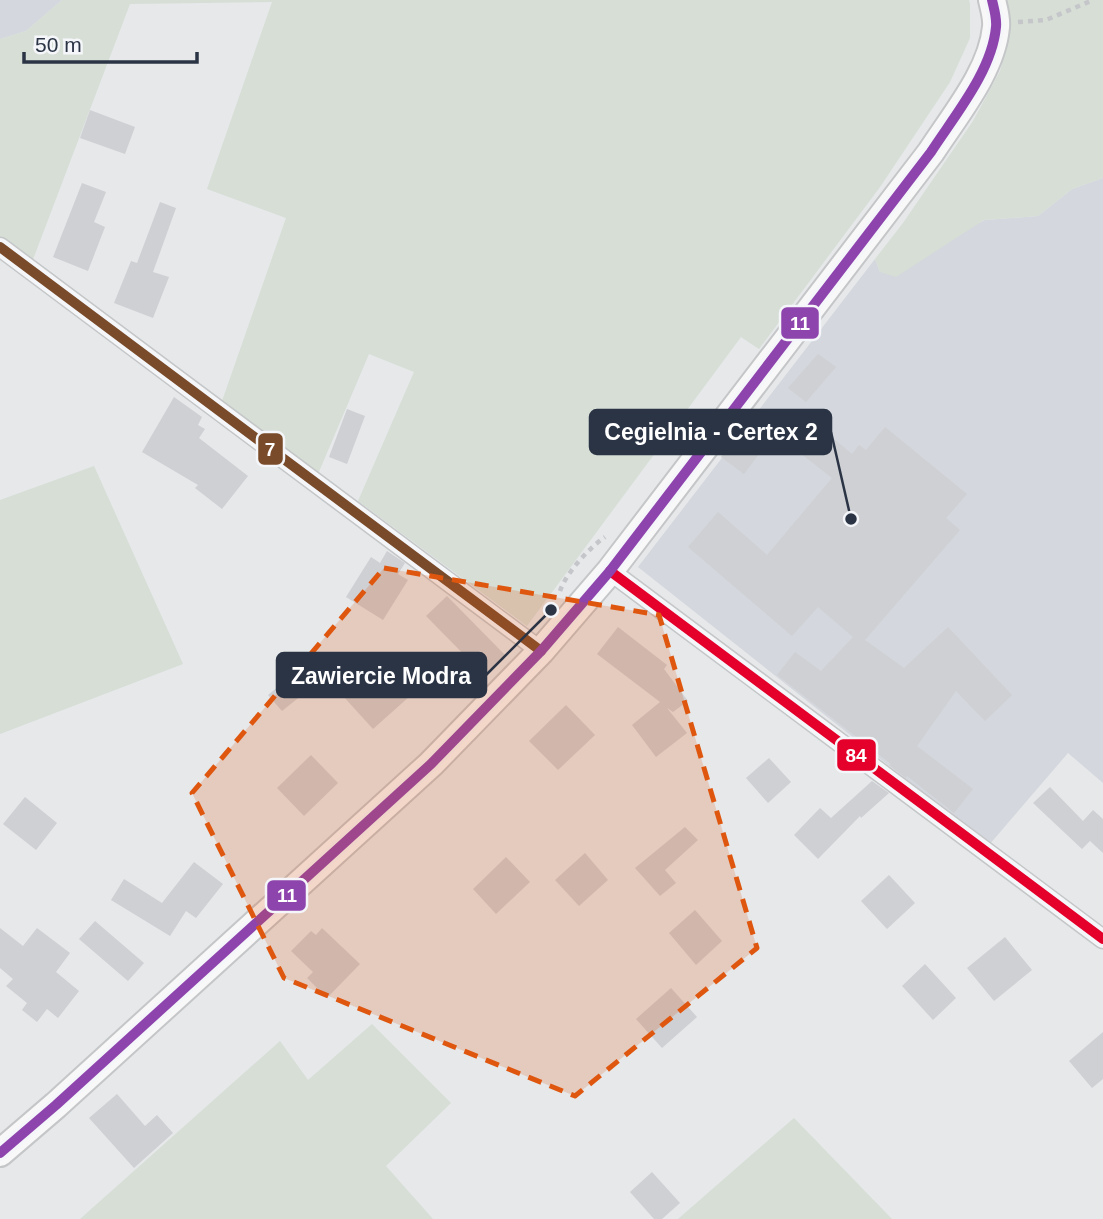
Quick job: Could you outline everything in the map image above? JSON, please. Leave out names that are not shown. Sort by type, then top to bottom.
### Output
[{"type":"street","points":[[0,1153],[93,1072],[431,764],[541,651],[610,571],[931,152],[976,83],[991,52],[994,12]]},
{"type":"street","points":[[0,247],[541,651]]},
{"type":"street","points":[[610,571],[1103,939]]},
{"type":"path","points":[[994,12],[1046,20],[1093,0]]},
{"type":"highlighted area","points":[[384,568],[659,615],[757,948],[575,1096],[284,978],[192,793]]},
{"type":"shaded area","points":[[0,0],[62,0],[26,31],[0,39]]},
{"type":"shaded area","points":[[62,0],[969,0],[970,38],[950,82],[880,187],[759,349],[741,337],[527,626],[358,501],[414,372],[369,354],[318,474],[221,404],[286,218],[207,189],[272,2],[130,4],[32,262],[0,238],[0,39],[26,31]]},
{"type":"shaded area","points":[[1007,0],[1103,0],[1103,178],[1072,189],[1038,216],[984,220],[896,277],[880,272],[875,259],[973,121],[1000,71],[1010,32]]},
{"type":"shaded area","points":[[1103,178],[1103,783],[1068,753],[989,845],[638,567],[875,259],[880,272],[985,220],[1038,216],[1072,189]]},
{"type":"shaded area","points":[[94,466],[183,664],[0,734],[0,500]]},
{"type":"shaded area","points":[[372,1024],[451,1103],[386,1166],[433,1219],[80,1219],[280,1041],[308,1080]]},
{"type":"shaded area","points":[[794,1118],[892,1219],[678,1219]]},
{"type":"building","points":[[90,110],[135,127],[125,154],[80,138]]},
{"type":"building","points":[[82,183],[106,192],[94,222],[105,227],[88,271],[53,257]]},
{"type":"building","points":[[160,202],[176,208],[153,272],[169,277],[153,318],[114,303],[131,261],[137,263]]},
{"type":"building","points":[[818,354],[836,367],[806,402],[788,388]]},
{"type":"building","points":[[174,397],[202,417],[198,425],[205,429],[199,438],[248,476],[222,509],[195,488],[198,485],[142,452]]},
{"type":"building","points":[[347,409],[365,416],[347,464],[329,457]]},
{"type":"building","points":[[816,424],[852,454],[859,445],[866,450],[885,427],[967,494],[946,518],[960,530],[865,640],[904,668],[948,627],[1012,695],[985,721],[956,691],[917,746],[973,789],[954,813],[889,765],[891,764],[777,675],[795,652],[821,671],[853,637],[818,607],[792,636],[688,547],[718,512],[767,555],[832,478],[795,449]]},
{"type":"building","points":[[741,429],[764,447],[744,474],[721,457]]},
{"type":"building","points":[[387,551],[405,563],[398,574],[408,580],[383,620],[346,597],[371,557],[380,563]]},
{"type":"building","points":[[447,596],[506,656],[485,676],[426,616]]},
{"type":"building","points":[[618,627],[667,665],[664,669],[688,701],[673,712],[667,708],[687,733],[656,757],[632,725],[660,702],[597,654]]},
{"type":"building","points":[[380,662],[410,696],[373,729],[343,696]]},
{"type":"building","points":[[304,666],[317,683],[282,711],[268,695]]},
{"type":"building","points":[[566,705],[595,735],[558,770],[529,741]]},
{"type":"building","points":[[311,755],[338,783],[304,816],[277,788]]},
{"type":"building","points":[[769,758],[791,782],[768,803],[746,778]]},
{"type":"building","points":[[872,781],[889,793],[861,818],[860,816],[818,859],[794,835],[820,808],[831,818]]},
{"type":"building","points":[[1050,787],[1083,821],[1093,810],[1103,819],[1103,853],[1090,841],[1082,849],[1033,803]]},
{"type":"building","points":[[25,797],[57,823],[36,850],[3,824]]},
{"type":"building","points":[[685,827],[698,840],[665,870],[676,883],[660,896],[635,868]]},
{"type":"building","points":[[585,853],[608,880],[579,906],[555,880]]},
{"type":"building","points":[[506,857],[530,882],[496,914],[473,889]]},
{"type":"building","points":[[194,862],[223,884],[196,918],[186,911],[170,936],[111,900],[124,879],[162,903]]},
{"type":"building","points":[[889,875],[915,903],[887,929],[861,901]]},
{"type":"building","points":[[695,910],[722,941],[696,965],[669,933]]},
{"type":"building","points":[[95,921],[144,963],[128,981],[79,939]]},
{"type":"building","points":[[0,928],[23,946],[37,928],[70,953],[56,972],[79,991],[58,1018],[47,1009],[37,1022],[22,1010],[27,1003],[6,986],[13,979],[0,968]]},
{"type":"building","points":[[322,928],[360,964],[327,998],[307,978],[313,972],[291,951],[311,931],[316,935]]},
{"type":"building","points":[[1005,937],[1032,970],[994,1001],[967,968]]},
{"type":"building","points":[[925,964],[956,998],[933,1020],[902,986]]},
{"type":"building","points":[[671,988],[697,1017],[662,1048],[636,1019]]},
{"type":"building","points":[[1103,1032],[1103,1079],[1092,1088],[1069,1061]]},
{"type":"building","points":[[117,1094],[145,1126],[157,1115],[173,1133],[134,1168],[89,1118]]},
{"type":"building","points":[[652,1172],[680,1203],[662,1219],[654,1219],[630,1192]]},
{"type":"transit line","name":"11","points":[[0,1153],[431,764],[541,651],[610,571],[931,152],[961,108],[988,60],[993,43],[996,24],[992,0]]},
{"type":"transit line","name":"7","points":[[0,247],[541,651]]},
{"type":"transit line","name":"84","points":[[610,571],[1103,939]]},
{"type":"place","name":"Cegielnia - Certex 2","points":[[851,519]]},
{"type":"place","name":"Zawiercie Modra","points":[[551,610]]}]
